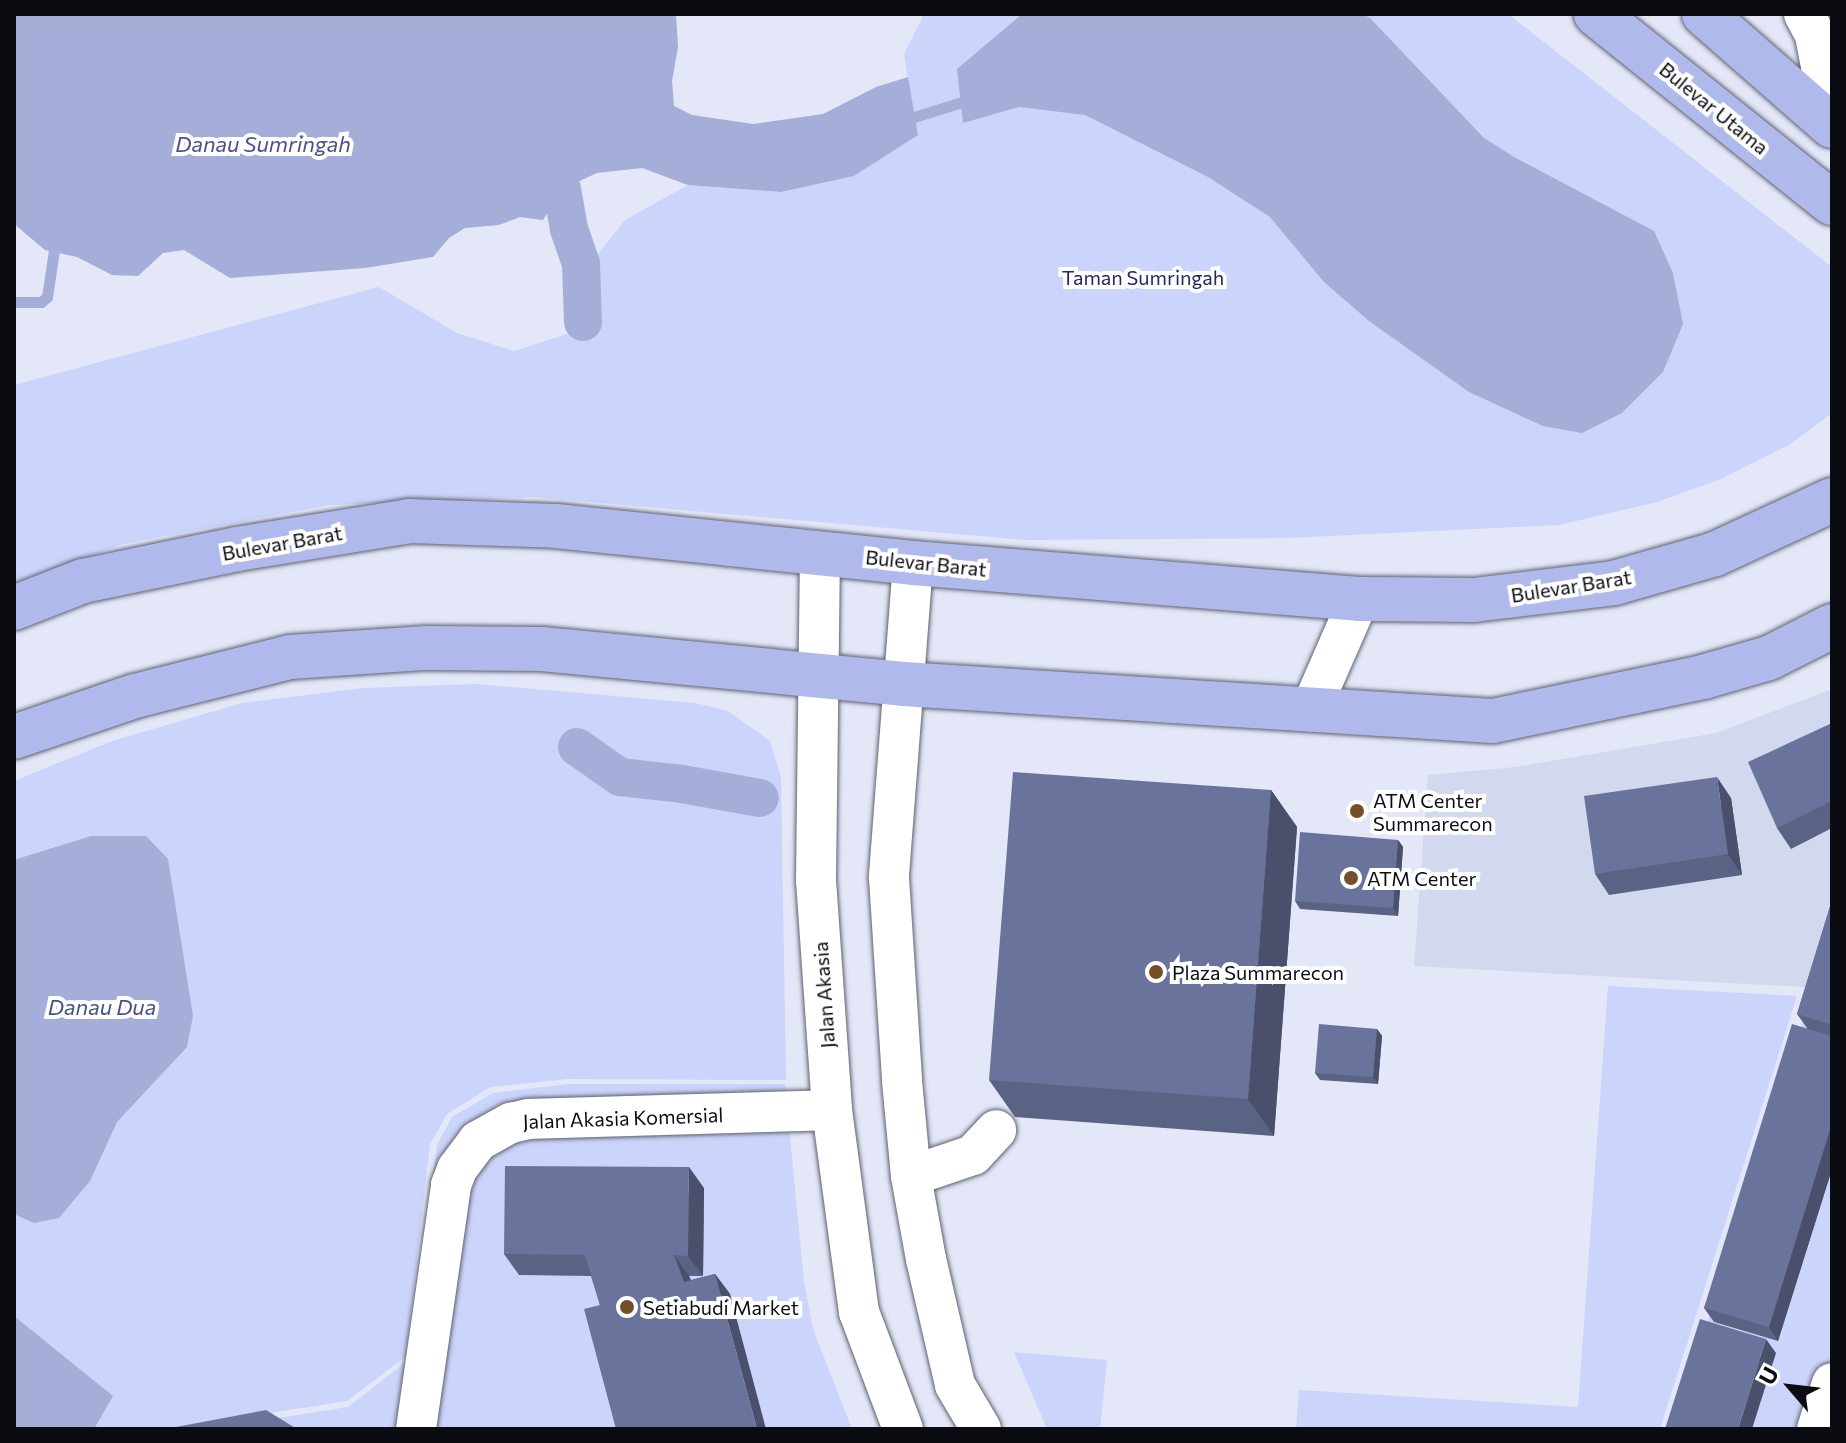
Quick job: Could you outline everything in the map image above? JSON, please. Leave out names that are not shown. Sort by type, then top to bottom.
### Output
[{"type":"main road","name":"Bulevar Utama","points":[[1596,14],[1832,203]]},
{"type":"main road","points":[[1704,14],[1825,120]]},
{"type":"main road","name":"Bulevar Barat","points":[[14,608],[83,581],[237,549],[409,521],[556,526],[913,563],[1359,599],[1474,600],[1614,583],[1715,554],[1832,500]]},
{"type":"main road","points":[[14,737],[135,696],[290,657],[427,648],[542,649],[903,684],[1493,721],[1703,677],[1769,658],[1832,626]]},
{"type":"street","points":[[1804,14],[1815,35],[1823,77],[1825,120]]},
{"type":"street","name":"Jalan Akasia","points":[[820,552],[816,880],[832,1110],[859,1312],[903,1429]]},
{"type":"street","points":[[913,563],[889,878],[911,1176],[955,1385],[981,1429]]},
{"type":"street","points":[[1310,711],[1359,599]]},
{"type":"street","name":"Jalan Akasia Komersial","points":[[416,1429],[451,1185],[457,1169],[478,1141],[502,1127],[529,1119],[832,1110]]},
{"type":"street","points":[[911,1176],[973,1155],[996,1130]]},
{"type":"street","points":[[1817,1429],[1832,1383]]},
{"type":"shaded area","points":[[1832,689],[1832,900],[1805,987],[1414,966],[1428,775],[1516,767],[1716,733]]},
{"type":"green space","name":"Taman Sumringah","points":[[924,14],[1508,14],[1832,267],[1832,413],[1789,445],[1721,479],[1657,502],[1559,525],[1289,538],[1024,540],[533,497],[330,505],[123,544],[14,583],[14,385],[379,287],[457,333],[514,351],[598,324],[597,255],[625,220],[688,185],[781,192],[854,176],[917,135],[904,54]]},
{"type":"green space","points":[[475,684],[695,703],[728,711],[770,741],[781,778],[786,1080],[568,1079],[490,1087],[447,1114],[430,1144],[406,1356],[347,1401],[168,1429],[14,1429],[14,781],[112,741],[242,703],[364,688]]},
{"type":"green space","points":[[1832,929],[1832,1429],[1674,1429]]},
{"type":"green space","points":[[1608,986],[1797,996],[1660,1429],[1296,1429],[1299,1390],[1578,1407]]},
{"type":"green space","name":"Setiabudi Market","points":[[568,1084],[785,1084],[804,1282],[813,1329],[852,1429],[208,1429],[348,1407],[411,1358],[437,1145],[452,1117],[493,1093]]},
{"type":"green space","points":[[1014,1352],[1107,1360],[1100,1429],[1047,1429]]},
{"type":"water","name":"Danau Sumringah","points":[[14,14],[676,14],[678,47],[672,81],[674,106],[692,115],[753,124],[823,114],[876,87],[908,77],[918,135],[854,176],[781,192],[688,185],[642,168],[597,173],[562,189],[543,220],[520,217],[499,225],[465,228],[449,238],[433,257],[365,268],[230,278],[184,250],[163,253],[138,276],[112,275],[77,257],[45,250],[14,224]]},
{"type":"water","points":[[1022,14],[1362,14],[1370,18],[1484,138],[1654,231],[1673,273],[1683,324],[1663,372],[1622,413],[1582,433],[1543,426],[1469,392],[1369,321],[1324,282],[1270,217],[1208,177],[1085,115],[1019,107],[963,123],[957,69]]},
{"type":"water","name":"Danau Dua","points":[[91,836],[146,836],[168,859],[193,1016],[187,1047],[117,1122],[90,1181],[59,1218],[34,1223],[14,1214],[14,860]]},
{"type":"water","points":[[14,1316],[113,1396],[94,1429],[14,1429]]},
{"type":"building","points":[[1832,723],[1832,801],[1777,828],[1748,762]]},
{"type":"building","name":"Plaza Summarecon","points":[[1013,772],[1271,790],[1248,1099],[989,1080]]},
{"type":"building","points":[[1717,777],[1728,854],[1595,874],[1584,796]]},
{"type":"building","name":"ATM Center","points":[[1300,832],[1398,840],[1393,908],[1295,901]]},
{"type":"building","points":[[1832,900],[1832,1025],[1797,1014]]},
{"type":"building","points":[[1319,1024],[1377,1029],[1373,1077],[1315,1073]]},
{"type":"building","points":[[1792,1024],[1832,1036],[1832,1123],[1769,1327],[1704,1308]]},
{"type":"building","points":[[505,1166],[689,1167],[688,1256],[674,1255],[684,1282],[715,1274],[757,1429],[616,1429],[584,1309],[600,1305],[585,1255],[504,1254]]},
{"type":"building","points":[[1700,1319],[1766,1339],[1738,1429],[1665,1429]]},
{"type":"building","points":[[266,1410],[297,1429],[165,1429]]},
{"type":"waterway","points":[[901,121],[972,99]]},
{"type":"waterway","points":[[562,189],[569,229],[581,264],[583,322]]},
{"type":"waterway","points":[[14,302],[41,302],[47,297],[56,237]]},
{"type":"waterway","points":[[577,747],[620,777],[760,798]]},
{"type":"place","name":"ATM Center Summarecon","points":[[1357,811]]},
{"type":"place","name":"ATM Center","points":[[1351,878]]},
{"type":"place","name":"Plaza Summarecon","points":[[1156,972]]},
{"type":"place","name":"Setiabudi Market","points":[[627,1307]]}]
